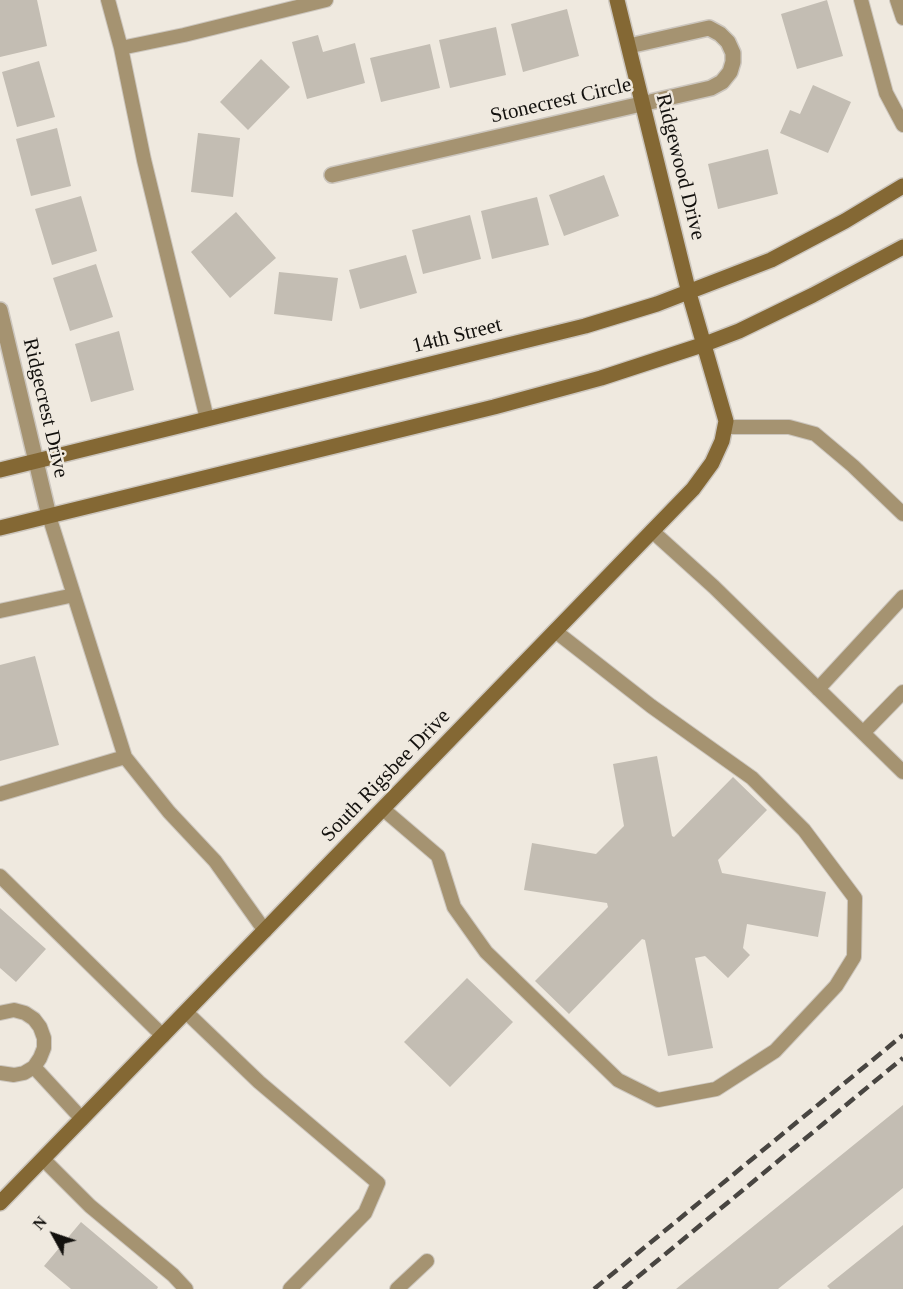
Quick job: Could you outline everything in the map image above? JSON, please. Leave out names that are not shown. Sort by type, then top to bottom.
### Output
[{"type":"main road","name":"Ridgewood Drive","points":[[617,0],[689,293],[705,344]]},
{"type":"main road","name":"14th Street","points":[[0,470],[585,326],[689,293],[771,260],[903,186]]},
{"type":"main road","points":[[0,528],[547,393],[705,344],[739,331],[813,296],[903,247]]},
{"type":"main road","name":"South Rigsbee Drive","points":[[0,1203],[693,489],[712,463],[722,441],[726,421],[705,344]]},
{"type":"street","name":"Stonecrest Circle","points":[[332,175],[711,88],[722,82],[730,72],[733,62],[733,53],[728,42],[709,28],[629,46]]},
{"type":"street","name":"Ridgecrest Drive","points":[[0,310],[49,516]]},
{"type":"lane","points":[[108,0],[207,419]]},
{"type":"lane","points":[[121,48],[326,0]]},
{"type":"lane","points":[[861,0],[886,93],[903,125]]},
{"type":"lane","points":[[897,0],[903,18]]},
{"type":"lane","points":[[724,427],[789,427],[815,434],[853,466],[903,514]]},
{"type":"lane","points":[[49,516],[125,757],[169,812],[215,861],[265,931]]},
{"type":"lane","points":[[652,531],[714,587],[903,772]]},
{"type":"lane","points":[[0,611],[74,595]]},
{"type":"lane","points":[[818,689],[903,597]]},
{"type":"lane","points":[[383,809],[438,856],[454,907],[486,952],[618,1080],[658,1100],[716,1089],[775,1051],[836,986],[854,957],[855,898],[804,830],[752,778],[651,706],[555,631]]},
{"type":"lane","points":[[863,733],[903,692]]},
{"type":"lane","points":[[0,794],[125,757]]},
{"type":"lane","points":[[0,876],[162,1036]]},
{"type":"lane","points":[[0,1013],[14,1010],[25,1013],[34,1019],[44,1038],[44,1048],[34,1067],[24,1073],[14,1075],[0,1073]]},
{"type":"lane","points":[[186,1012],[259,1082],[378,1184],[365,1213],[290,1289]]},
{"type":"lane","points":[[34,1067],[82,1119]]},
{"type":"lane","points":[[43,1159],[90,1206],[173,1275],[186,1289]]},
{"type":"lane","points":[[397,1289],[427,1261]]},
{"type":"building","points":[[0,0],[37,0],[47,46],[0,57]]},
{"type":"building","points":[[827,0],[843,56],[797,69],[781,14]]},
{"type":"building","points":[[567,9],[579,56],[523,72],[511,24]]},
{"type":"building","points":[[496,27],[506,75],[450,88],[439,40]]},
{"type":"building","points":[[318,35],[323,52],[355,43],[365,83],[307,99],[292,42]]},
{"type":"building","points":[[430,44],[440,88],[381,102],[370,58]]},
{"type":"building","points":[[261,59],[290,87],[248,130],[220,102]]},
{"type":"building","points":[[39,61],[55,117],[17,127],[2,72]]},
{"type":"building","points":[[813,85],[851,102],[828,153],[780,133],[790,110],[800,114]]},
{"type":"building","points":[[57,128],[71,186],[31,196],[16,139]]},
{"type":"building","points":[[198,133],[240,138],[233,197],[191,192]]},
{"type":"building","points":[[768,149],[778,194],[718,209],[708,164]]},
{"type":"building","points":[[604,175],[619,216],[564,236],[549,195]]},
{"type":"building","points":[[81,196],[97,251],[52,265],[35,209]]},
{"type":"building","points":[[537,197],[549,245],[492,259],[481,211]]},
{"type":"building","points":[[236,212],[276,258],[230,298],[191,252]]},
{"type":"building","points":[[470,215],[481,259],[423,274],[412,230]]},
{"type":"building","points":[[406,255],[417,293],[360,309],[349,270]]},
{"type":"building","points":[[96,264],[113,317],[70,331],[53,278]]},
{"type":"building","points":[[279,272],[338,278],[332,321],[274,314]]},
{"type":"building","points":[[119,331],[134,390],[91,402],[75,344]]},
{"type":"building","points":[[35,656],[59,745],[0,761],[0,665]]},
{"type":"building","points":[[657,756],[672,836],[674,837],[733,777],[767,810],[718,860],[722,873],[826,892],[818,937],[747,924],[743,948],[750,955],[728,978],[705,956],[695,958],[713,1048],[668,1056],[645,940],[642,939],[569,1014],[535,981],[608,907],[607,903],[524,890],[532,843],[596,854],[624,826],[613,764]]},
{"type":"building","points":[[0,908],[46,949],[16,982],[0,968]]},
{"type":"building","points":[[467,978],[513,1022],[450,1087],[404,1042]]},
{"type":"building","points":[[903,1105],[903,1188],[778,1289],[676,1289]]},
{"type":"building","points":[[81,1222],[158,1287],[157,1289],[71,1289],[44,1266]]},
{"type":"building","points":[[903,1225],[903,1289],[830,1289],[827,1286]]},
{"type":"railway","points":[[594,1289],[903,1035]]},
{"type":"railway","points":[[623,1289],[903,1058]]}]
